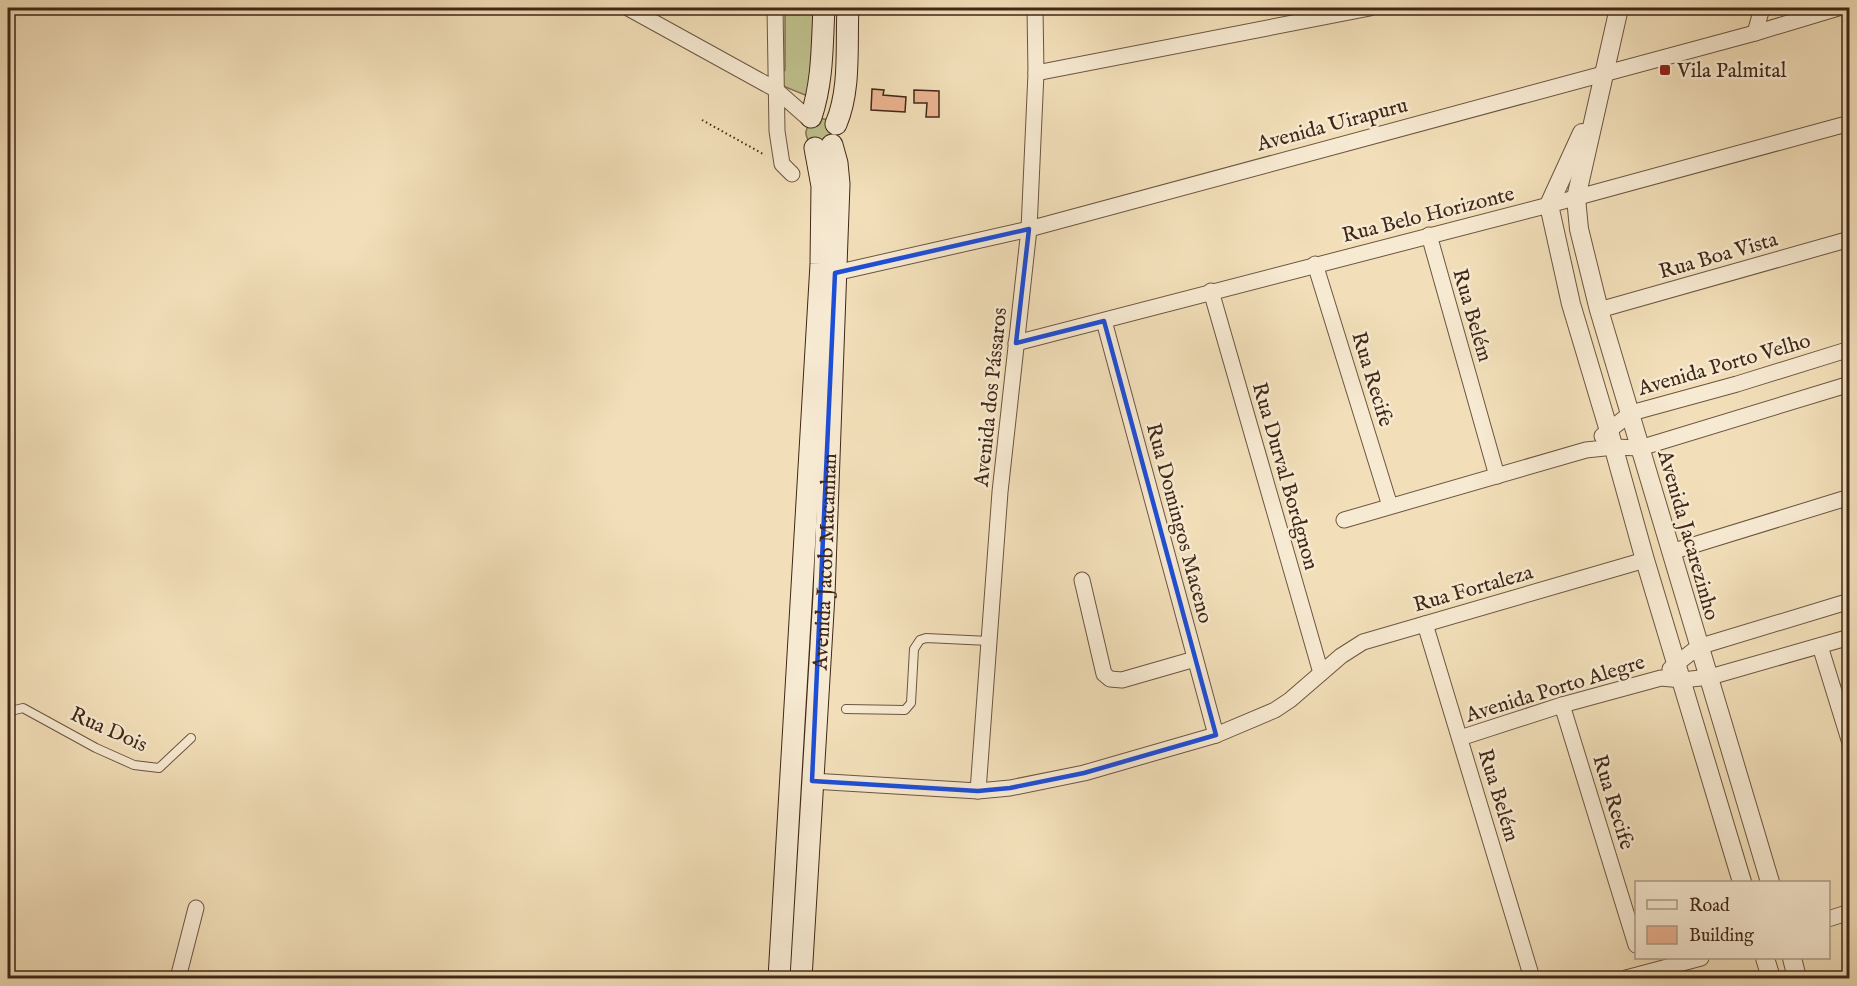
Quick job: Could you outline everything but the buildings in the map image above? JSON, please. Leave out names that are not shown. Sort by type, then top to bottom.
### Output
[{"type":"main road","points":[[810,118],[817,115],[828,116],[828,139],[810,146],[804,137],[804,126],[810,118],[818,96],[821,79],[824,8]]},
{"type":"main road","name":"Avenida Jacob Macanhan","points":[[779,978],[821,264],[822,186],[828,139],[840,114],[845,82],[848,8]]},
{"type":"main road","name":"Avenida Jacob Macanhan","points":[[801,978],[825,560],[839,184],[837,163],[828,139]]},
{"type":"street","points":[[628,8],[775,89],[810,118]]},
{"type":"street","points":[[775,8],[777,131],[787,169]]},
{"type":"street","name":"Avenida dos Pássaros","points":[[978,791],[1000,492],[1029,229],[1036,73],[1035,8]]},
{"type":"street","points":[[1036,73],[1370,8]]},
{"type":"street","points":[[1619,8],[1596,102],[1549,206],[1571,304],[1742,881]]},
{"type":"street","points":[[1755,33],[1762,8]]},
{"type":"street","name":"Avenida Uirapuru","points":[[835,273],[1029,229],[1755,33],[1838,8]]},
{"type":"street","name":"Avenida Jacarezinho","points":[[1596,102],[1576,198],[1579,229],[1599,310],[1770,881]]},
{"type":"street","name":"Rua Belo Horizonte","points":[[1016,342],[1549,206],[1850,123]]},
{"type":"street","name":"Rua Belém","points":[[1429,235],[1497,476]]},
{"type":"street","name":"Rua Boa Vista","points":[[1599,310],[1850,239]]},
{"type":"street","name":"Rua Recife","points":[[1315,264],[1390,506]]},
{"type":"street","name":"Rua Durval Bordgnon","points":[[1211,291],[1322,673]]},
{"type":"street","name":"Rua Domingos Maceno","points":[[1104,321],[1216,735]]},
{"type":"street","name":"Avenida Porto Velho","points":[[1344,520],[1586,450],[1612,439],[1631,413],[1737,384],[1850,349]]},
{"type":"street","points":[[1612,439],[1640,448],[1850,384]]},
{"type":"street","points":[[1671,552],[1850,497]]},
{"type":"street","name":"Rua Fortaleza","points":[[812,781],[978,791],[1010,788],[1084,773],[1216,735],[1275,710],[1341,656],[1363,642],[1645,560]]},
{"type":"street","points":[[1082,580],[1104,674],[1110,680],[1122,680],[1195,659]]},
{"type":"street","name":"Avenida Porto Alegre","points":[[1460,738],[1562,705],[1661,678],[1679,671],[1698,647],[1850,601]]},
{"type":"street","name":"Rua Belém","points":[[1425,624],[1532,978]]},
{"type":"street","points":[[1679,671],[1710,677],[1850,637]]},
{"type":"street","points":[[1820,646],[1850,743]]},
{"type":"street","name":"Rua Recife","points":[[1562,705],[1635,942]]},
{"type":"street","points":[[178,978],[196,908]]},
{"type":"street","points":[[1830,918],[1850,912]]},
{"type":"street","points":[[1641,959],[1645,973]]},
{"type":"street","points":[[1626,978],[1694,959]]},
{"type":"street","points":[[1766,959],[1771,978]]},
{"type":"street","points":[[1792,959],[1797,978]]},
{"type":"lane","points":[[846,710],[905,710],[911,704],[914,649],[920,640],[926,638],[989,641]]},
{"type":"lane","name":"Rua Dois","points":[[8,716],[11,711],[23,708],[96,748],[134,765],[159,768],[191,738]]},
{"type":"path","points":[[702,120],[787,169]]},
{"type":"highlighted area","points":[[1029,229],[1016,343],[1104,321],[1216,735],[1084,773],[1010,788],[978,791],[812,781],[835,273]]},
{"type":"green space","points":[[785,8],[817,8],[810,93],[805,95],[783,86],[778,75],[785,70]]},
{"type":"green space","points":[[819,118],[829,120],[835,131],[830,143],[810,143],[807,139],[807,128]]},
{"type":"place","name":"Vila Palmital","points":[[1665,70]]}]
